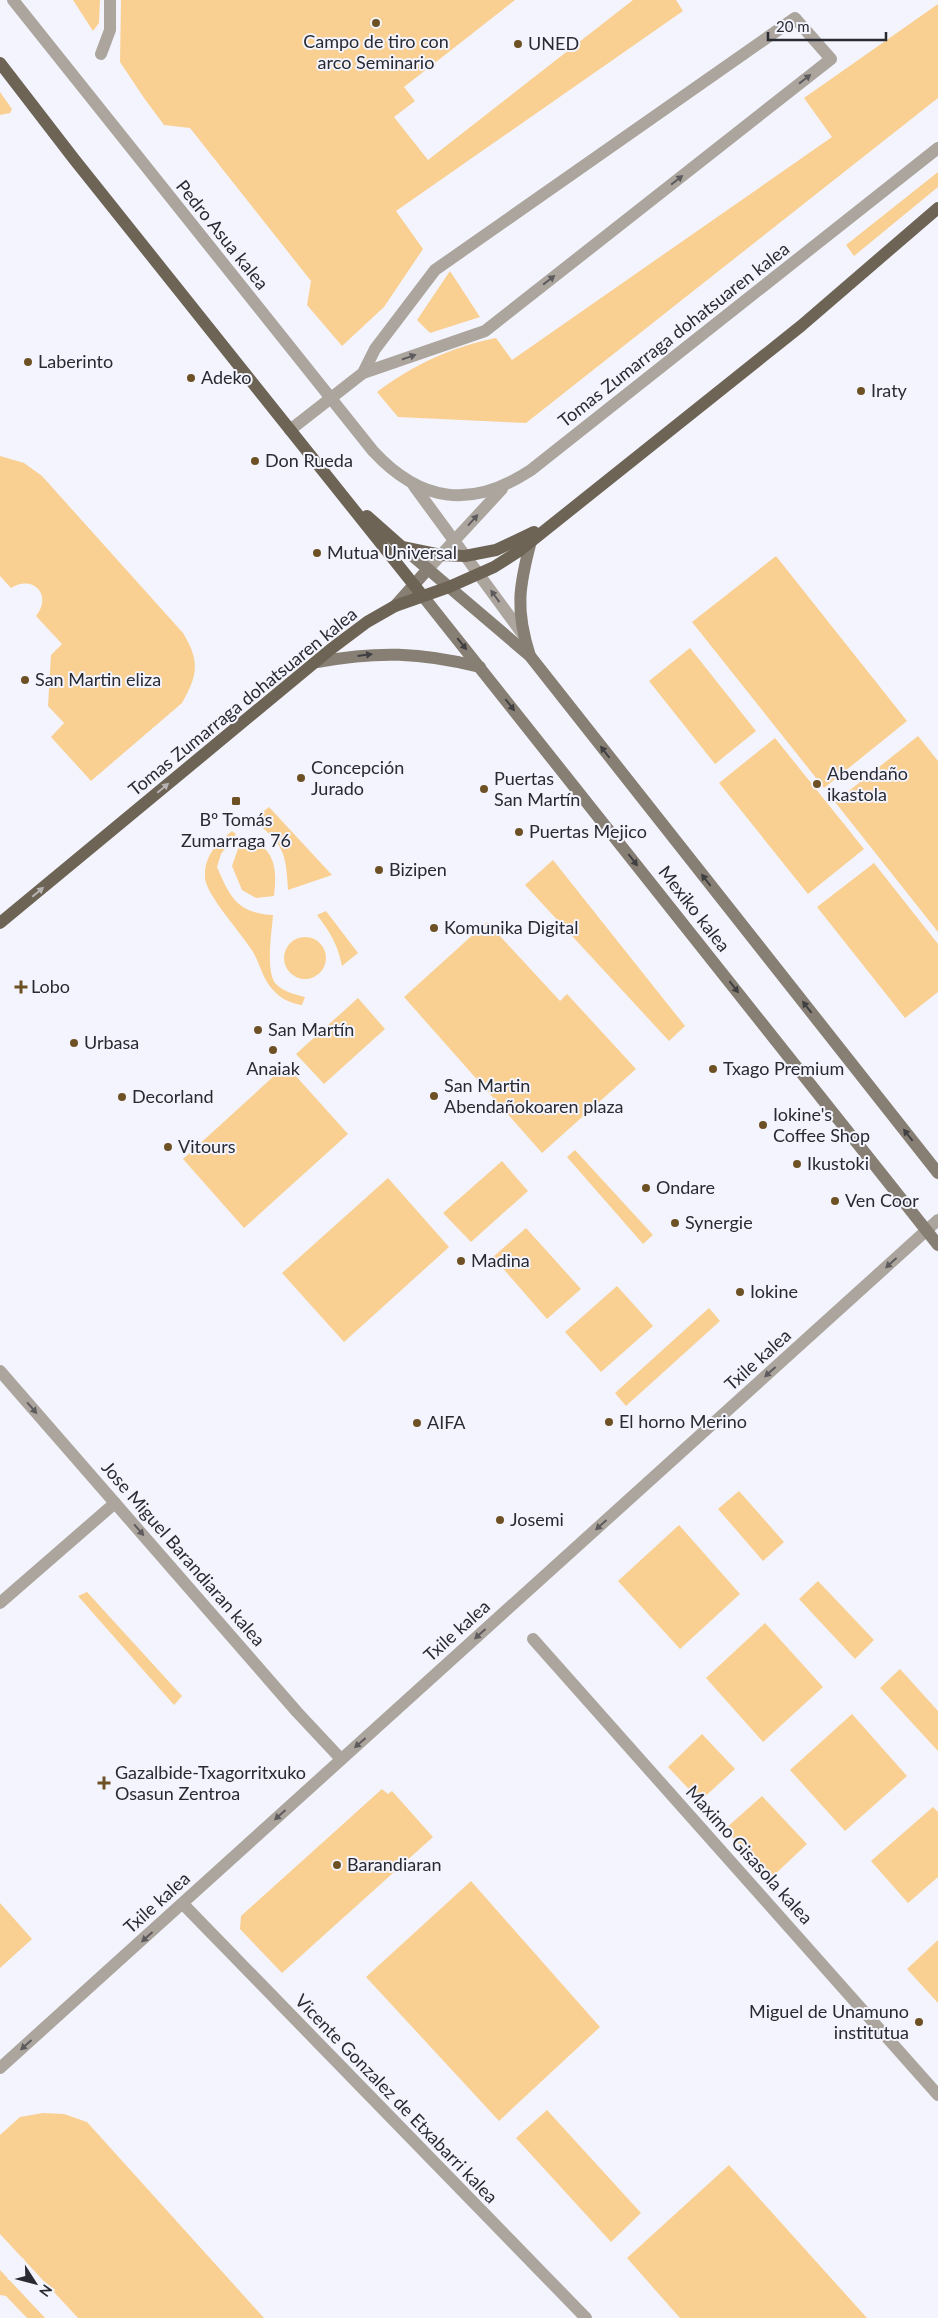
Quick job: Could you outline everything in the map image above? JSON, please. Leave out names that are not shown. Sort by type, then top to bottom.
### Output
[{"type":"main road","points":[[0,63],[422,595]]},
{"type":"main road","name":"Tomas Zumarraga dohatsuaren kalea","points":[[0,923],[367,622],[395,606],[449,587],[494,567],[531,540],[801,326],[938,208]]},
{"type":"main road","points":[[342,494],[449,587]]},
{"type":"main road","name":"Tomas Zumarraga dohatsuaren kalea","points":[[402,547],[441,555],[465,556],[496,550],[552,523]]},
{"type":"main road","points":[[530,656],[520,619],[520,594],[523,570],[531,540]]},
{"type":"main road","points":[[395,606],[428,569]]},
{"type":"main road","name":"Mexiko kalea","points":[[449,587],[530,656],[938,1173]]},
{"type":"main road","name":"Mexiko kalea","points":[[422,595],[938,1245]]},
{"type":"main road","points":[[317,662],[377,653],[410,654],[447,658],[480,667]]},
{"type":"street","name":"Pedro Asua kalea","points":[[13,0],[388,468],[413,484]]},
{"type":"street","points":[[101,54],[110,30],[110,0]]},
{"type":"street","points":[[290,430],[363,373],[485,331],[831,59],[795,18],[435,270],[375,350],[363,373]]},
{"type":"street","name":"Tomas Zumarraga dohatsuaren kalea","points":[[413,484],[425,490],[449,495],[486,492],[503,487],[531,470],[938,148]]},
{"type":"street","points":[[413,484],[524,636]]},
{"type":"street","points":[[428,569],[503,487]]},
{"type":"street","name":"Txile kalea","points":[[0,2068],[938,1220]]},
{"type":"street","name":"Jose Miguel Barandiaran kalea","points":[[0,1371],[242,1649],[341,1759]]},
{"type":"street","points":[[0,1603],[115,1503]]},
{"type":"street","name":"Maximo Gisasola kalea","points":[[533,1639],[938,2095]]},
{"type":"street","name":"Vicente Gonzalez de Etxabarri kalea","points":[[183,1904],[586,2318]]},
{"type":"shaded area","points":[[73,0],[100,0],[99,23],[93,31]]},
{"type":"shaded area","points":[[121,0],[515,0],[404,87],[415,101],[394,117],[428,160],[633,0],[676,0],[683,11],[396,211],[423,249],[384,307],[342,346],[307,305],[311,281],[190,128],[164,125],[120,62]]},
{"type":"shaded area","points":[[938,4],[938,98],[526,423],[398,417],[377,392],[404,373],[433,358],[479,342],[496,338],[512,360],[832,137],[804,98]]},
{"type":"shaded area","points":[[0,92],[12,109],[10,113],[0,115]]},
{"type":"shaded area","points":[[938,172],[938,187],[854,256],[846,245]]},
{"type":"shaded area","points":[[450,271],[480,317],[430,333],[417,320]]},
{"type":"shaded area","points":[[0,456],[24,463],[42,476],[183,633],[192,652],[195,668],[194,676],[182,703],[91,781],[51,737],[64,723],[48,706],[51,655],[62,644],[36,616],[41,608],[41,594],[33,585],[19,584],[11,588],[0,576]]},
{"type":"shaded area","points":[[776,556],[907,721],[824,788],[692,622]]},
{"type":"shaded area","points":[[690,648],[756,731],[715,764],[649,681]]},
{"type":"shaded area","points":[[918,736],[938,761],[938,932],[835,802]]},
{"type":"shaded area","points":[[775,738],[864,849],[808,894],[719,783]]},
{"type":"shaded area","points":[[269,807],[332,875],[288,890],[286,866],[281,849],[277,842],[253,820]]},
{"type":"shaded area","points":[[232,831],[236,834],[221,854],[217,867],[226,887],[236,902],[251,911],[273,915],[270,961],[273,978],[282,989],[305,997],[302,1005],[284,999],[271,988],[253,952],[218,904],[207,885],[205,870],[209,857],[216,846]]},
{"type":"shaded area","points":[[250,840],[265,849],[273,862],[275,870],[274,896],[256,898],[242,890],[232,866],[239,846]]},
{"type":"shaded area","points":[[553,860],[685,1026],[669,1041],[525,885]]},
{"type":"shaded area","points":[[874,863],[938,944],[938,992],[905,1018],[817,907]]},
{"type":"shaded area","points":[[326,911],[358,953],[342,966],[333,939],[317,915]]},
{"type":"shaded area","points":[[487,922],[560,1001],[567,994],[636,1069],[542,1153],[404,997]]},
{"type":"shaded area","points":[[309,937],[317,940],[323,946],[326,958],[323,970],[317,976],[301,979],[293,976],[287,970],[284,954],[287,946],[293,940]]},
{"type":"shaded area","points":[[358,998],[385,1029],[324,1084],[296,1054]]},
{"type":"shaded area","points":[[286,1065],[348,1134],[244,1228],[183,1159]]},
{"type":"shaded area","points":[[575,1150],[653,1235],[643,1244],[567,1157]]},
{"type":"shaded area","points":[[502,1161],[528,1191],[471,1242],[443,1213]]},
{"type":"shaded area","points":[[388,1178],[449,1247],[344,1342],[282,1273]]},
{"type":"shaded area","points":[[526,1228],[581,1289],[547,1319],[493,1257]]},
{"type":"shaded area","points":[[617,1286],[653,1326],[601,1372],[565,1332]]},
{"type":"shaded area","points":[[709,1308],[720,1321],[626,1406],[615,1393]]},
{"type":"shaded area","points":[[739,1491],[784,1542],[763,1561],[718,1509]]},
{"type":"shaded area","points":[[679,1525],[740,1594],[680,1649],[618,1581]]},
{"type":"shaded area","points":[[818,1581],[874,1640],[855,1659],[799,1599]]},
{"type":"shaded area","points":[[87,1592],[182,1696],[174,1705],[78,1596]]},
{"type":"shaded area","points":[[765,1623],[823,1687],[763,1742],[706,1678]]},
{"type":"shaded area","points":[[900,1669],[938,1711],[938,1751],[880,1688]]},
{"type":"shaded area","points":[[852,1714],[907,1776],[845,1831],[790,1770]]},
{"type":"shaded area","points":[[702,1734],[735,1769],[700,1801],[668,1767]]},
{"type":"shaded area","points":[[382,1789],[388,1794],[392,1791],[433,1837],[282,1973],[240,1929],[241,1916]]},
{"type":"shaded area","points":[[762,1796],[807,1844],[770,1879],[725,1829]]},
{"type":"shaded area","points":[[933,1807],[938,1812],[938,1877],[908,1903],[871,1861]]},
{"type":"shaded area","points":[[471,1881],[600,2027],[499,2121],[366,1977]]},
{"type":"shaded area","points":[[0,1903],[32,1939],[0,1968]]},
{"type":"shaded area","points":[[938,1940],[938,2003],[907,1969]]},
{"type":"shaded area","points":[[547,2110],[641,2213],[611,2242],[516,2138]]},
{"type":"shaded area","points":[[43,2113],[64,2114],[87,2122],[264,2318],[78,2318],[0,2234],[0,2135],[20,2117]]},
{"type":"shaded area","points":[[729,2165],[867,2318],[680,2318],[627,2258]]},
{"type":"shaded area","points":[[0,2270],[45,2318],[27,2318],[6,2296],[0,2295]]},
{"type":"place","name":"Campo de tiro con arco Seminario","points":[[376,23]]},
{"type":"place","name":"UNED","points":[[518,44]]},
{"type":"place","name":"Laberinto","points":[[28,362]]},
{"type":"place","name":"Adeko","points":[[191,378]]},
{"type":"place","name":"Iraty","points":[[861,391]]},
{"type":"place","name":"Don Rueda","points":[[255,461]]},
{"type":"place","name":"Mutua Universal","points":[[317,553]]},
{"type":"place","name":"San Martin eliza","points":[[25,680]]},
{"type":"place","name":"Concepción Jurado","points":[[301,778]]},
{"type":"place","name":"Abendaño ikastola","points":[[817,784]]},
{"type":"place","name":"Puertas San Martín","points":[[484,789]]},
{"type":"place","name":"Bº Tomás Zumarraga 76","points":[[236,801]]},
{"type":"place","name":"Puertas Mejico","points":[[519,832]]},
{"type":"place","name":"Bizipen","points":[[379,870]]},
{"type":"place","name":"Komunika Digital","points":[[434,928]]},
{"type":"place","name":"Lobo","points":[[21,987]]},
{"type":"place","name":"San Martín","points":[[258,1030]]},
{"type":"place","name":"Urbasa","points":[[74,1043]]},
{"type":"place","name":"Anaiak","points":[[273,1050]]},
{"type":"place","name":"Txago Premium","points":[[713,1069]]},
{"type":"place","name":"San Martin Abendañokoaren plaza","points":[[434,1096]]},
{"type":"place","name":"Decorland","points":[[122,1097]]},
{"type":"place","name":"Iokine's Coffee Shop","points":[[763,1125]]},
{"type":"place","name":"Vitours","points":[[168,1147]]},
{"type":"place","name":"Ikustoki","points":[[797,1164]]},
{"type":"place","name":"Ondare","points":[[646,1188]]},
{"type":"place","name":"Ven Coor","points":[[835,1201]]},
{"type":"place","name":"Synergie","points":[[675,1223]]},
{"type":"place","name":"Madina","points":[[461,1261]]},
{"type":"place","name":"Iokine","points":[[740,1292]]},
{"type":"place","name":"El horno Merino","points":[[609,1422]]},
{"type":"place","name":"AIFA","points":[[417,1423]]},
{"type":"place","name":"Josemi","points":[[500,1520]]},
{"type":"place","name":"Gazalbide-Txagorritxuko Osasun Zentroa","points":[[104,1783]]},
{"type":"place","name":"Barandiaran","points":[[337,1865]]},
{"type":"place","name":"Miguel de Unamuno institutua","points":[[919,2022]]}]
